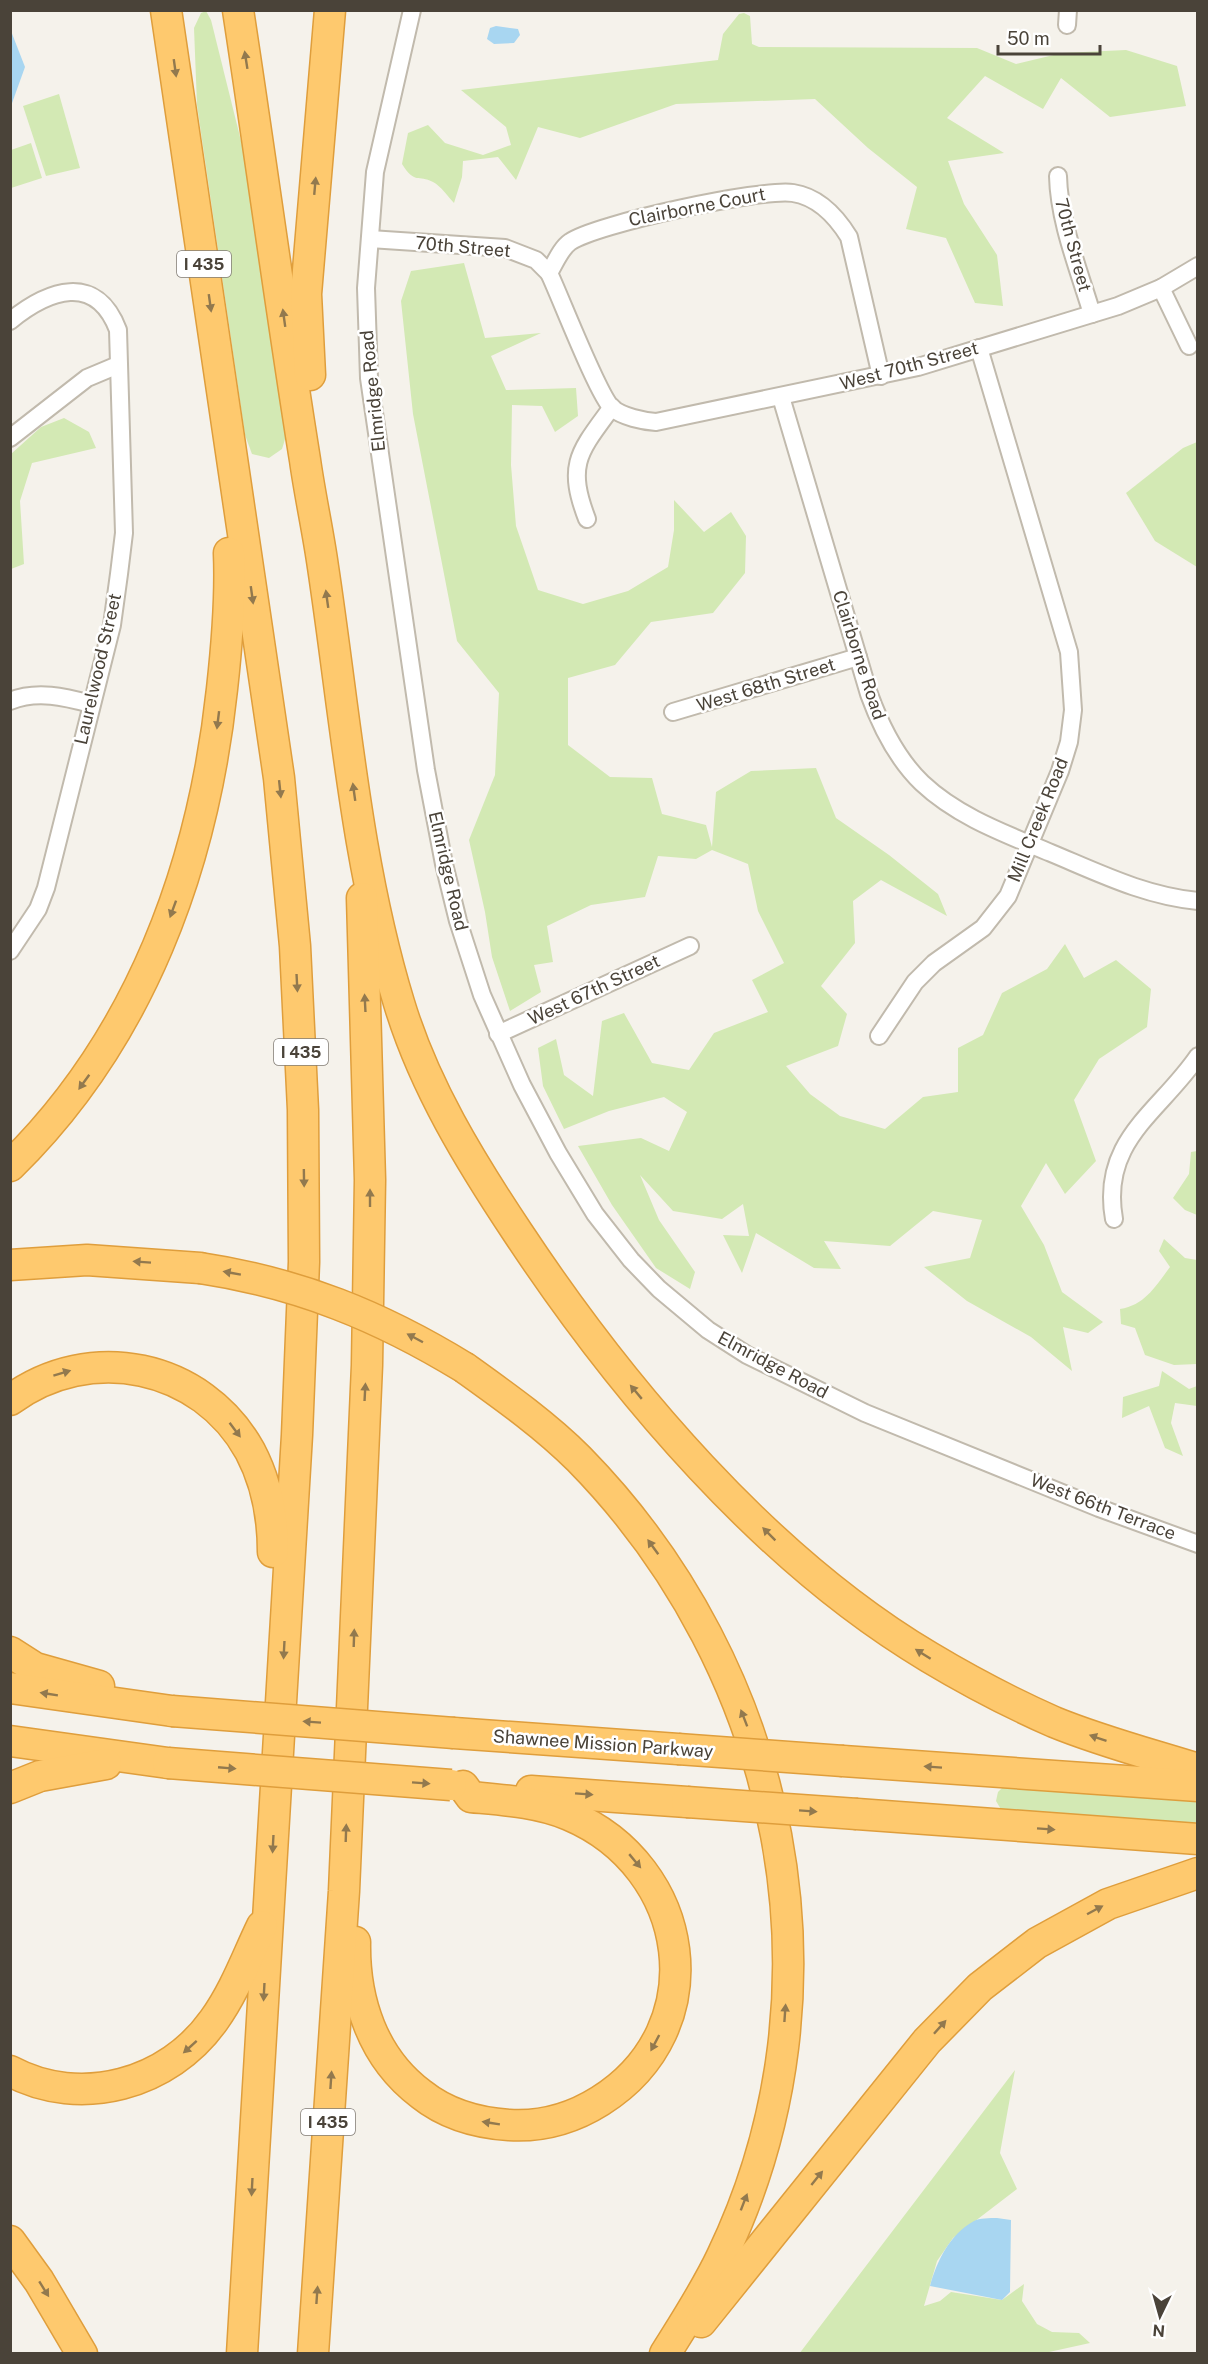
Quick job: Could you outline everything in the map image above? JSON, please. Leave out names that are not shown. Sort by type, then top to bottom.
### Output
[{"type":"highway","name":"I 435","points":[[166,10],[279,778],[296,946],[300,1022],[304,1262],[242,2354]]},
{"type":"highway","name":"I 435","points":[[238,10],[322,563],[362,850],[361,942],[368,1086],[370,1274],[344,1891],[313,2354]]},
{"type":"highway","points":[[322,563],[328,524],[308,360],[306,294],[330,10]]},
{"type":"highway","points":[[10,1166],[63,1108],[112,1039],[156,954],[172,912],[188,865],[211,767],[231,595],[228,541],[241,517]]},
{"type":"highway","points":[[362,850],[399,1003],[434,1093],[465,1151],[553,1287],[656,1416],[779,1544],[831,1588],[900,1639],[975,1684],[1057,1723],[1197,1769]]},
{"type":"highway","points":[[10,1265],[87,1260],[200,1268],[272,1281],[346,1306],[390,1324],[465,1368],[507,1398],[577,1457],[635,1522],[693,1606],[733,1688],[767,1789],[778,1842],[786,1913],[787,1984],[779,2065],[772,2103],[749,2189],[726,2246],[665,2354]]},
{"type":"highway","points":[[10,1400],[53,1376],[95,1366],[144,1370],[188,1387],[208,1400],[239,1435],[262,1480],[271,1509],[273,1571],[287,1591]]},
{"type":"highway","points":[[10,1652],[35,1668],[107,1688],[127,1706]]},
{"type":"highway","name":"Shawnee Mission Parkway","points":[[10,1688],[127,1706],[172,1710],[454,1733],[1197,1786]]},
{"type":"highway","points":[[10,1740],[168,1763],[1197,1839]]},
{"type":"highway","points":[[10,1788],[48,1774],[136,1759]]},
{"type":"highway","points":[[344,1891],[356,1903],[355,1954],[367,2023],[386,2058],[412,2088],[426,2098],[459,2115],[479,2121],[508,2125],[538,2124],[575,2114],[622,2085],[649,2054],[659,2036],[674,1983],[673,1943],[664,1907],[655,1888],[632,1856],[590,1825],[544,1808],[471,1797],[457,1786]]},
{"type":"highway","points":[[675,2354],[927,2041],[980,1987],[1037,1943],[1107,1904],[1197,1873]]},
{"type":"highway","points":[[10,2071],[29,2080],[63,2088],[102,2088],[139,2079],[172,2062],[202,2035],[215,2019],[268,1913]]},
{"type":"highway","points":[[10,2241],[39,2281],[82,2354]]},
{"type":"street","name":"Elmridge Road","points":[[412,10],[375,172],[366,288],[369,378],[426,770],[444,864],[458,921],[498,1034],[558,1153],[596,1214],[631,1260],[681,1308],[708,1330],[747,1355],[865,1413],[1010,1470]]},
{"type":"street","name":"70th Street","points":[[1058,176],[1058,193],[1065,222],[1092,314]]},
{"type":"street","name":"Clairborne Court","points":[[549,273],[567,243],[605,226],[754,194],[794,193],[826,208],[839,220],[849,237],[881,376]]},
{"type":"street","name":"70th Street","points":[[370,239],[505,248],[536,260],[549,273]]},
{"type":"street","name":"West 70th Street","points":[[612,407],[641,420],[656,422],[881,376],[1118,306],[1161,288],[1197,266]]},
{"type":"street","points":[[549,273],[612,407],[594,431],[576,465],[578,496],[586,519]]},
{"type":"street","points":[[1161,288],[1189,346]]},
{"type":"street","name":"Laurelwood Street","points":[[10,321],[49,295],[71,291],[98,300],[112,314],[118,330],[123,533],[112,625],[46,888],[38,909],[10,951]]},
{"type":"street","name":"Mill Creek Road","points":[[879,1036],[915,982],[934,963],[972,936],[992,918],[1008,896],[1060,771],[1069,742],[1073,685],[1069,652],[979,348]]},
{"type":"street","points":[[10,438],[87,378],[118,365]]},
{"type":"street","name":"Clairborne Road","points":[[781,397],[876,714],[888,738],[922,783],[947,804],[975,820],[1030,844],[1145,892],[1197,901]]},
{"type":"street","name":"West 68th Street","points":[[673,712],[858,657]]},
{"type":"street","points":[[10,701],[40,695],[60,696],[91,704]]},
{"type":"street","name":"West 67th Street","points":[[498,1034],[690,946]]},
{"type":"street","points":[[1114,1219],[1111,1202],[1112,1183],[1116,1163],[1124,1146],[1147,1114],[1197,1056]]},
{"type":"street","name":"West 66th Terrace","points":[[1010,1470],[1197,1544]]},
{"type":"green space","points":[[206,11],[211,20],[244,153],[286,436],[282,449],[269,458],[252,454],[245,435],[197,105],[194,28],[201,13]]},
{"type":"green space","points":[[744,13],[750,16],[752,44],[759,47],[977,48],[1016,64],[1062,53],[1126,50],[1177,66],[1186,106],[1110,117],[1061,78],[1043,109],[985,76],[947,118],[1004,153],[948,161],[964,204],[997,255],[1003,306],[975,303],[946,238],[906,229],[917,187],[868,148],[815,99],[676,104],[580,138],[538,127],[516,180],[498,157],[463,161],[462,177],[454,203],[436,184],[410,175],[402,164],[408,133],[428,125],[445,143],[483,155],[511,145],[506,127],[461,90],[718,60],[723,34],[739,14]]},
{"type":"green space","points":[[59,94],[80,168],[46,176],[23,106]]},
{"type":"green space","points":[[31,143],[42,178],[11,188],[11,150]]},
{"type":"green space","points":[[464,263],[485,338],[541,333],[491,356],[506,390],[576,388],[578,416],[555,432],[542,406],[512,405],[511,465],[516,526],[538,590],[583,604],[628,591],[668,567],[674,530],[674,500],[704,532],[731,512],[746,536],[745,573],[713,613],[651,622],[615,665],[568,678],[568,745],[610,777],[652,778],[662,814],[706,825],[712,847],[716,792],[751,771],[816,768],[836,818],[889,855],[938,894],[947,916],[881,880],[853,901],[855,943],[821,986],[847,1014],[838,1046],[786,1066],[810,1094],[840,1116],[885,1129],[923,1097],[958,1092],[958,1048],[983,1035],[1002,993],[1047,969],[1065,944],[1084,978],[1116,960],[1151,989],[1147,1027],[1099,1059],[1074,1100],[1096,1161],[1065,1194],[1046,1163],[1021,1206],[1044,1245],[1062,1292],[1103,1322],[1088,1333],[1063,1327],[1072,1371],[1031,1337],[967,1301],[924,1267],[970,1258],[982,1220],[933,1211],[890,1246],[824,1241],[841,1269],[814,1268],[756,1233],[742,1273],[723,1235],[749,1236],[743,1204],[722,1219],[673,1211],[640,1175],[659,1220],[695,1272],[690,1289],[656,1268],[612,1205],[578,1146],[641,1138],[669,1151],[687,1112],[664,1097],[609,1111],[564,1129],[543,1086],[538,1048],[556,1039],[564,1075],[593,1096],[602,1021],[624,1013],[652,1063],[689,1070],[714,1033],[768,1012],[752,980],[784,963],[758,911],[748,864],[712,850],[696,859],[658,856],[645,897],[591,905],[547,926],[553,962],[534,965],[541,992],[510,1011],[492,957],[485,912],[469,840],[495,775],[499,693],[457,641],[413,414],[401,301],[411,271]]},
{"type":"green space","points":[[64,418],[89,432],[96,448],[32,463],[20,501],[24,564],[11,569],[11,454],[41,427]]},
{"type":"green space","points":[[1197,442],[1197,567],[1155,541],[1126,493],[1183,448]]},
{"type":"green space","points":[[1198,1151],[1197,1215],[1185,1210],[1173,1198],[1189,1174],[1191,1152]]},
{"type":"green space","points":[[1164,1239],[1185,1258],[1197,1260],[1197,1364],[1174,1365],[1145,1355],[1135,1328],[1121,1324],[1120,1309],[1143,1299],[1170,1267],[1159,1251]]},
{"type":"green space","points":[[1162,1371],[1189,1389],[1197,1386],[1197,1406],[1175,1403],[1171,1423],[1183,1456],[1165,1448],[1149,1406],[1122,1418],[1123,1397],[1159,1386]]},
{"type":"green space","points":[[1005,1785],[1197,1800],[1197,1826],[1002,1811],[996,1801],[998,1792]]},
{"type":"green space","points":[[1015,2070],[1000,2153],[1017,2189],[953,2238],[937,2261],[924,2306],[940,2301],[951,2292],[1002,2300],[1024,2284],[1022,2301],[1037,2324],[1052,2332],[1079,2333],[1090,2343],[1040,2354],[799,2354]]},
{"type":"water","points":[[496,26],[518,29],[520,35],[514,43],[494,44],[487,39],[490,28]]},
{"type":"water","points":[[11,31],[25,67],[11,106]]},
{"type":"water","points":[[997,2218],[1011,2220],[1010,2292],[1002,2300],[930,2286],[940,2258],[951,2241],[976,2220]]}]
